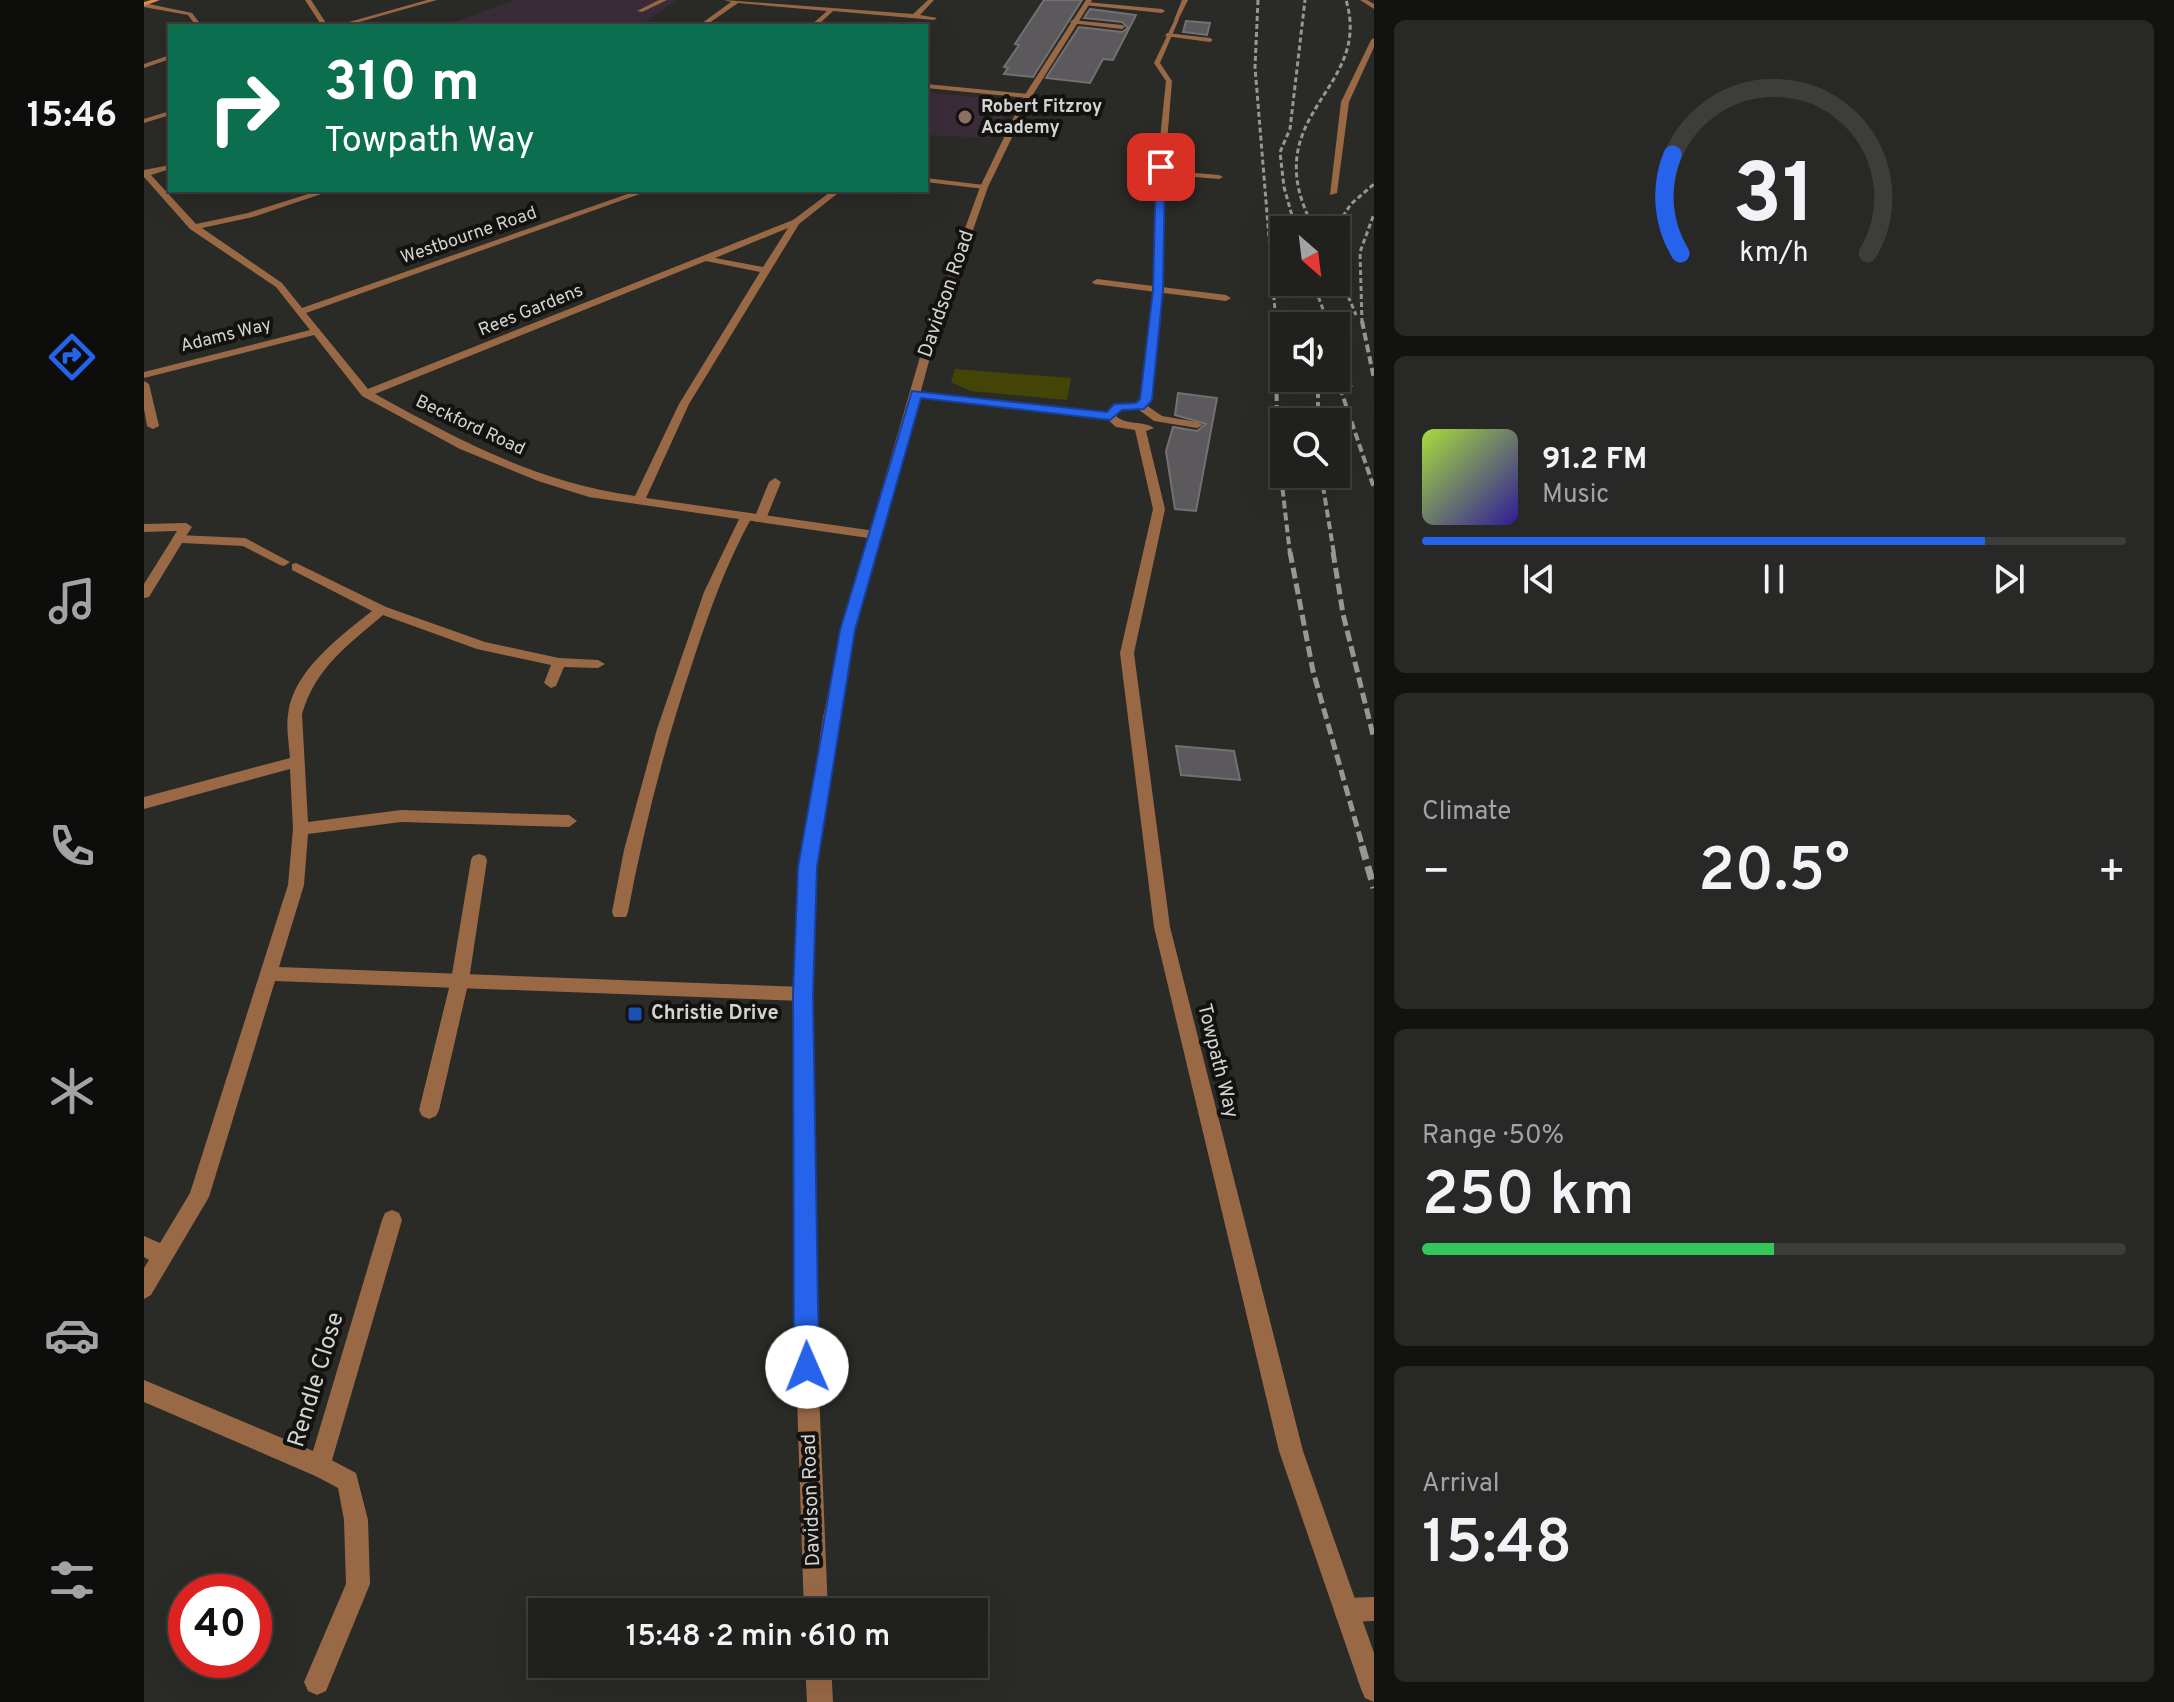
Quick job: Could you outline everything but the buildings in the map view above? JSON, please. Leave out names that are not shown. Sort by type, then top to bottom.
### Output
[{"type":"main road","points":[[144,4],[157,0]]},
{"type":"street","points":[[308,0],[324,24]]},
{"type":"street","points":[[345,24],[434,0]]},
{"type":"street","points":[[640,11],[664,0]]},
{"type":"street","points":[[766,5],[774,0]]},
{"type":"street","points":[[915,16],[931,0]]},
{"type":"street","points":[[1088,2],[1160,14],[1168,0]]},
{"type":"street","points":[[1139,406],[1146,400],[1158,290],[1161,172],[1169,81],[1157,63],[1185,0]]},
{"type":"street","points":[[1363,0],[1374,7]]},
{"type":"street","points":[[703,24],[731,1],[934,18],[928,26]]},
{"type":"street","name":"Davidson Road","points":[[815,1598],[807,1367],[803,994],[808,867],[826,746],[848,630],[931,336],[984,187],[1028,96],[1072,22],[1088,2]]},
{"type":"street","points":[[144,4],[190,14],[198,24]]},
{"type":"street","points":[[815,24],[831,10]]},
{"type":"street","points":[[1072,22],[1122,27]]},
{"type":"street","points":[[1167,35],[1210,40]]},
{"type":"street","points":[[1333,193],[1345,102],[1374,40]]},
{"type":"street","points":[[144,66],[168,58]]},
{"type":"street","points":[[928,86],[1028,96]]},
{"type":"street","points":[[144,121],[168,114]]},
{"type":"street","points":[[145,173],[168,167]]},
{"type":"street","points":[[1161,172],[1219,177]]},
{"type":"street","name":"Beckford Road","points":[[145,173],[193,227],[279,285],[366,394],[464,447],[542,479],[589,493],[875,535]]},
{"type":"street","points":[[928,180],[984,187]]},
{"type":"street","points":[[193,227],[250,215],[323,192]]},
{"type":"street","name":"Westbourne Road","points":[[302,311],[641,192]]},
{"type":"street","name":"Rees Gardens","points":[[366,394],[796,222],[835,192]]},
{"type":"street","name":"Rees Gardens","points":[[639,501],[684,404],[796,222]]},
{"type":"street","name":"Rees Gardens","points":[[708,259],[739,262],[766,270]]},
{"type":"street","points":[[1097,282],[1226,298]]},
{"type":"street","name":"Adams Way","points":[[144,375],[316,332]]},
{"type":"street","points":[[144,384],[153,426]]},
{"type":"street","points":[[916,394],[1110,416],[1120,425],[1140,429],[1153,426],[1158,419]]},
{"type":"street","points":[[1110,416],[1119,407],[1139,406],[1153,411],[1158,419],[1197,425]]},
{"type":"street","name":"Towpath Way","points":[[1140,429],[1159,509],[1127,653],[1162,927],[1291,1451],[1374,1689]]},
{"type":"street","points":[[620,912],[639,814],[705,607],[775,482]]},
{"type":"street","points":[[144,528],[186,527],[144,594]]},
{"type":"street","points":[[178,539],[245,542],[381,610],[482,646],[559,662],[598,664]]},
{"type":"street","points":[[144,1288],[199,1197],[296,885],[301,829],[295,762],[295,714],[308,680],[321,661],[381,610]]},
{"type":"street","points":[[551,683],[559,662]]},
{"type":"street","points":[[144,803],[295,762]]},
{"type":"street","points":[[301,829],[427,816],[569,821]]},
{"type":"street","points":[[429,1110],[460,980],[479,860]]},
{"type":"street","points":[[268,974],[803,994]]},
{"type":"street","name":"Rendle Close","points":[[144,1391],[320,1466],[392,1220]]},
{"type":"street","points":[[144,1246],[164,1256]]},
{"type":"street","points":[[317,1682],[358,1584],[356,1520],[348,1481],[320,1466]]},
{"type":"street","points":[[1346,1610],[1374,1609]]},
{"type":"street","points":[[819,1678],[820,1702]]},
{"type":"shaded area","points":[[515,0],[676,0],[643,24],[449,24]]},
{"type":"shaded area","name":"Robert Fitzroy Academy","points":[[928,92],[1012,101],[992,138],[928,135]]},
{"type":"shaded area","points":[[955,369],[1071,378],[1067,400],[970,391],[951,382]]},
{"type":"railway","points":[[1258,0],[1255,67],[1275,312]]},
{"type":"railway","points":[[1292,216],[1284,187],[1280,152],[1290,129],[1305,0]]},
{"type":"railway","points":[[1309,216],[1299,191],[1297,158],[1304,131],[1344,58],[1350,32],[1346,0]]},
{"type":"railway","points":[[1343,216],[1351,204],[1374,184]]},
{"type":"railway","points":[[1362,323],[1360,252],[1374,214]]},
{"type":"railway","points":[[1318,296],[1324,312]]},
{"type":"railway","points":[[1348,296],[1356,315]]},
{"type":"railway","points":[[1362,321],[1374,379]]},
{"type":"railway","points":[[1277,392],[1277,441],[1290,554]]},
{"type":"railway","points":[[1318,392],[1318,408]]},
{"type":"railway","points":[[1341,392],[1374,488]]},
{"type":"railway","points":[[1323,488],[1334,554]]},
{"type":"railway","points":[[1290,552],[1313,671],[1363,848]]},
{"type":"railway","points":[[1333,552],[1343,614],[1374,739]]},
{"type":"railway","points":[[1362,846],[1374,888]]},
{"type":"place","name":"Robert Fitzroy Academy","points":[[965,117]]},
{"type":"place","name":"Christie Drive","points":[[635,1014]]},
{"type":"route","points":[[807,1367],[803,994],[808,867],[830,718],[848,630],[916,394],[1110,416],[1114,409],[1126,405],[1139,406],[1146,400],[1158,290],[1161,167]]}]
